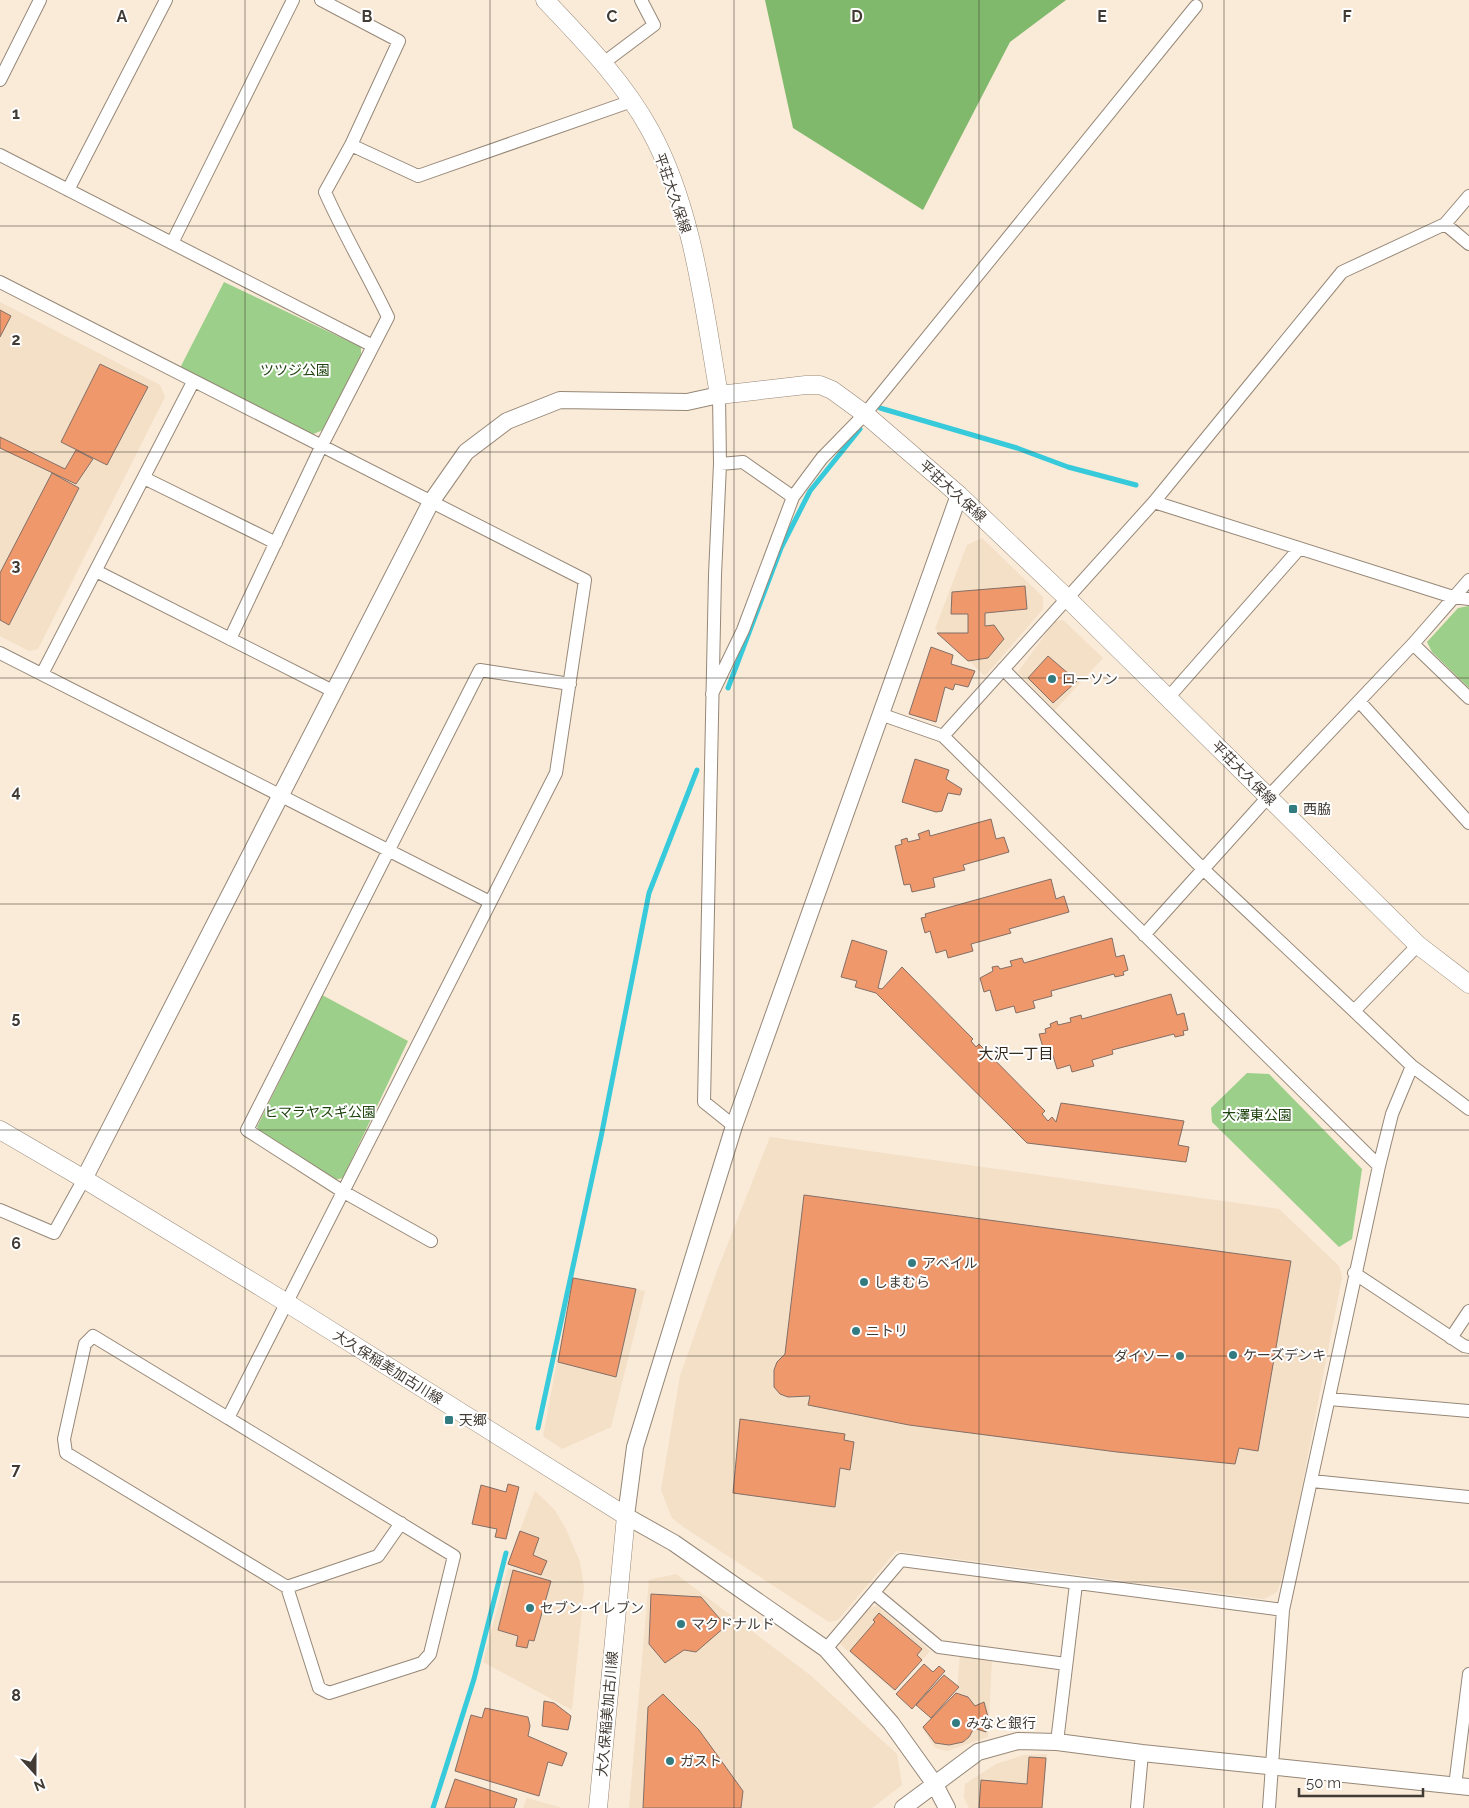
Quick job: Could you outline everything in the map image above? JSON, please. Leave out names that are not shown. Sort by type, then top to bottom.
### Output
[{"type":"main road","name":"平荘大久保線","points":[[546,0],[582,39],[632,101],[651,131],[669,171],[682,211],[702,294],[719,394],[820,385],[832,390],[865,414],[959,495],[1068,599],[1418,945],[1469,984]]},
{"type":"main road","name":"大久保稲美加古川線","points":[[0,1130],[84,1179],[287,1304],[626,1516],[598,1808]]},
{"type":"street","points":[[0,80],[40,0]]},
{"type":"street","points":[[68,190],[166,0]]},
{"type":"street","points":[[172,243],[293,0]]},
{"type":"street","points":[[230,639],[321,447],[388,317],[325,192],[351,145],[399,41],[320,0]]},
{"type":"street","points":[[602,64],[654,24],[641,0]]},
{"type":"street","points":[[712,694],[743,630],[793,497],[822,458],[865,414],[1196,6]]},
{"type":"street","points":[[351,145],[418,176],[632,101]]},
{"type":"street","points":[[0,155],[373,346]]},
{"type":"street","points":[[944,736],[1154,502],[1342,272],[1445,224],[1469,196]]},
{"type":"street","points":[[1445,224],[1469,244]]},
{"type":"street","points":[[0,282],[193,382],[585,580],[556,773],[228,1418]]},
{"type":"street","points":[[42,674],[193,382]]},
{"type":"street","points":[[0,1210],[54,1233],[84,1179],[431,502],[466,452],[507,421],[560,400],[687,402],[719,394],[720,464],[712,694],[704,1102],[734,1126]]},
{"type":"street","points":[[720,464],[743,462],[793,497]]},
{"type":"street","points":[[144,478],[276,543]]},
{"type":"street","points":[[946,1808],[934,1783],[891,1723],[826,1649],[674,1543],[626,1516],[635,1448],[734,1126],[959,495]]},
{"type":"street","points":[[1154,502],[1453,597],[1469,599]]},
{"type":"street","points":[[1168,698],[1299,549]]},
{"type":"street","points":[[96,571],[333,691]]},
{"type":"street","points":[[1144,935],[1268,796],[1413,644],[1469,580]]},
{"type":"street","points":[[1413,644],[1469,698]]},
{"type":"street","points":[[0,653],[279,796],[390,849],[490,902]]},
{"type":"street","points":[[1003,669],[1203,869],[1412,1066],[1469,1109]]},
{"type":"street","points":[[431,1241],[342,1191],[247,1130],[480,670],[570,684]]},
{"type":"street","points":[[1359,701],[1469,823]]},
{"type":"street","points":[[880,714],[944,736],[1379,1166]]},
{"type":"street","points":[[1354,1011],[1418,945]]},
{"type":"street","points":[[1269,1808],[1270,1766],[1283,1610],[1312,1481],[1354,1273],[1379,1166],[1392,1114],[1412,1066]]},
{"type":"street","points":[[1354,1273],[1469,1348]]},
{"type":"street","points":[[1451,1338],[1469,1312]]},
{"type":"street","points":[[93,1336],[228,1418],[454,1556],[430,1654],[422,1663],[329,1693],[319,1688],[287,1588],[66,1453],[64,1439],[86,1344],[93,1336]]},
{"type":"street","points":[[1329,1399],[1469,1411]]},
{"type":"street","points":[[1312,1481],[1469,1497]]},
{"type":"street","points":[[287,1588],[378,1556],[401,1523]]},
{"type":"street","points":[[826,1649],[902,1560],[1283,1610]]},
{"type":"street","points":[[1057,1742],[1076,1584]]},
{"type":"street","points":[[874,1592],[939,1647],[1066,1664]]},
{"type":"street","points":[[903,1808],[978,1752],[1018,1741],[1057,1742],[1142,1753],[1462,1787],[1469,1674]]},
{"type":"street","points":[[1137,1808],[1142,1753]]},
{"type":"shaded area","points":[[0,302],[160,385],[165,397],[38,649],[29,651],[0,636]]},
{"type":"shaded area","points":[[982,538],[1043,597],[1043,609],[985,676],[935,629],[967,545]]},
{"type":"shaded area","points":[[1063,620],[1103,658],[1055,710],[1018,672],[1055,621]]},
{"type":"shaded area","points":[[770,1137],[1279,1209],[1339,1266],[1342,1277],[1287,1564],[1277,1592],[1264,1599],[896,1551],[838,1620],[829,1622],[672,1518],[661,1490],[680,1376],[717,1271]]},
{"type":"shaded area","points":[[573,1277],[645,1291],[611,1427],[562,1449],[543,1436]]},
{"type":"shaded area","points":[[535,1491],[554,1509],[566,1529],[580,1562],[584,1588],[572,1710],[483,1662],[508,1568],[569,1585],[507,1565]]},
{"type":"shaded area","points":[[676,1574],[810,1675],[897,1754],[902,1785],[872,1808],[629,1808],[649,1580]]},
{"type":"shaded area","points":[[877,1606],[930,1651],[894,1691],[840,1644],[869,1607]]},
{"type":"shaded area","points":[[960,1655],[992,1659],[988,1737],[947,1751],[935,1748],[922,1728],[957,1691]]},
{"type":"shaded area","points":[[1047,1754],[1042,1808],[969,1808],[964,1797],[965,1784],[996,1764],[1024,1755]]},
{"type":"shaded area","points":[[527,1798],[562,1808],[523,1808]]},
{"type":"green space","points":[[765,0],[1066,0],[1010,42],[923,210],[793,128]]},
{"type":"green space","name":"ツツジ公園","points":[[224,282],[361,347],[361,357],[323,430],[311,435],[180,368]]},
{"type":"green space","points":[[1469,606],[1469,688],[1432,652],[1427,642],[1458,608]]},
{"type":"green space","name":"ヒマラヤスギ公園","points":[[322,995],[408,1041],[343,1178],[334,1180],[261,1134],[257,1127]]},
{"type":"green space","name":"大澤東公園","points":[[1247,1073],[1269,1074],[1362,1169],[1352,1239],[1339,1247],[1212,1122],[1211,1108]]},
{"type":"building","points":[[0,310],[11,316],[0,337]]},
{"type":"building","points":[[100,364],[148,387],[107,465],[61,442]]},
{"type":"building","points":[[0,437],[65,469],[76,450],[93,459],[76,484],[0,448]]},
{"type":"building","points":[[52,473],[79,488],[9,625],[0,620],[0,573]]},
{"type":"building","points":[[1025,586],[1027,609],[985,613],[985,626],[994,625],[1004,639],[988,658],[968,661],[937,633],[968,633],[968,614],[951,614],[952,592]]},
{"type":"building","points":[[931,647],[953,655],[951,664],[975,671],[968,687],[955,684],[953,690],[945,687],[936,722],[909,714]]},
{"type":"building","points":[[1048,656],[1077,681],[1053,703],[1028,678]]},
{"type":"building","points":[[915,759],[949,770],[946,779],[962,789],[960,795],[948,793],[942,811],[936,812],[902,802]]},
{"type":"building","points":[[991,819],[996,839],[1004,837],[1009,852],[963,865],[965,870],[933,878],[935,887],[912,892],[910,884],[904,885],[895,846],[902,844],[901,840],[907,838],[908,842],[920,839],[918,834],[929,830],[930,836]]},
{"type":"building","points":[[1051,879],[1056,899],[1064,896],[1069,912],[1009,929],[1011,933],[971,944],[973,951],[948,958],[946,950],[936,953],[930,931],[925,933],[921,918],[926,917],[925,914]]},
{"type":"building","points":[[1112,938],[1116,957],[1124,955],[1128,970],[1123,972],[1124,975],[1115,977],[1114,974],[1051,991],[1052,996],[1033,1001],[1035,1008],[1016,1013],[1014,1006],[996,1011],[990,990],[984,992],[980,978],[993,971],[992,967],[998,966],[1000,969],[1012,966],[1010,961],[1022,958],[1024,963]]},
{"type":"building","points":[[852,940],[887,951],[878,988],[882,989],[902,967],[973,1039],[971,1041],[976,1047],[979,1044],[1045,1111],[1042,1114],[1048,1121],[1052,1117],[1056,1122],[1061,1103],[1184,1121],[1178,1145],[1189,1147],[1186,1162],[1027,1143],[876,993],[855,987],[857,981],[841,977]]},
{"type":"building","points":[[1171,994],[1177,1015],[1184,1013],[1188,1030],[1183,1031],[1184,1035],[1175,1037],[1174,1034],[1112,1050],[1113,1054],[1092,1060],[1094,1066],[1072,1072],[1070,1065],[1057,1069],[1051,1049],[1044,1051],[1039,1034],[1046,1033],[1045,1029],[1051,1027],[1050,1024],[1057,1021],[1058,1025],[1071,1022],[1070,1018],[1081,1015],[1082,1019]]},
{"type":"building","points":[[804,1195],[1291,1261],[1258,1451],[1239,1448],[1235,1464],[1117,1452],[909,1425],[808,1405],[810,1396],[788,1397],[780,1394],[774,1387],[774,1370],[777,1362],[785,1354]]},
{"type":"building","points":[[573,1278],[636,1289],[616,1377],[558,1362]]},
{"type":"building","points":[[740,1419],[845,1434],[844,1440],[854,1442],[850,1470],[840,1468],[835,1507],[733,1493]]},
{"type":"building","points":[[508,1484],[519,1487],[506,1539],[495,1537],[497,1529],[472,1524],[481,1485],[506,1492]]},
{"type":"building","points":[[520,1531],[539,1538],[533,1555],[547,1561],[541,1575],[508,1564]]},
{"type":"building","points":[[513,1570],[551,1581],[534,1641],[529,1640],[527,1648],[516,1646],[518,1636],[498,1630]]},
{"type":"building","points":[[651,1594],[701,1597],[726,1626],[696,1652],[684,1650],[665,1663],[649,1644]]},
{"type":"building","points":[[879,1613],[922,1649],[917,1655],[922,1660],[895,1690],[850,1651],[875,1622],[873,1620]]},
{"type":"building","points":[[924,1664],[933,1672],[939,1666],[945,1671],[912,1709],[896,1694]]},
{"type":"building","points":[[944,1675],[959,1687],[931,1718],[916,1705]]},
{"type":"building","points":[[956,1693],[968,1697],[975,1706],[984,1702],[988,1717],[986,1732],[974,1728],[969,1737],[963,1742],[949,1745],[935,1743],[923,1727]]},
{"type":"building","points":[[663,1694],[699,1730],[743,1791],[741,1808],[643,1808],[648,1707]]},
{"type":"building","points":[[544,1701],[554,1703],[571,1716],[568,1730],[542,1726]]},
{"type":"building","points":[[485,1708],[528,1717],[530,1726],[528,1736],[567,1753],[562,1766],[548,1762],[539,1796],[455,1771],[471,1715],[482,1718]]},
{"type":"building","points":[[1029,1757],[1046,1758],[1042,1808],[979,1808],[981,1780],[1027,1784]]},
{"type":"building","points":[[455,1779],[517,1799],[514,1808],[445,1808]]},
{"type":"waterway","points":[[880,408],[1017,448],[1068,467],[1136,485]]},
{"type":"waterway","points":[[728,688],[781,548],[810,491],[860,429]]},
{"type":"waterway","points":[[538,1428],[601,1137],[649,893],[697,770]]},
{"type":"waterway","points":[[433,1808],[474,1679],[506,1553]]},
{"type":"place","name":"ローソン","points":[[1052,679]]},
{"type":"place","name":"西脇","points":[[1293,809]]},
{"type":"place","name":"アベイル","points":[[912,1263]]},
{"type":"place","name":"しまむら","points":[[864,1282]]},
{"type":"place","name":"ニトリ","points":[[856,1331]]},
{"type":"place","name":"ケーズデンキ","points":[[1233,1355]]},
{"type":"place","name":"ダイソー","points":[[1180,1356]]},
{"type":"place","name":"天郷","points":[[449,1420]]},
{"type":"place","name":"セブン-イレブン","points":[[530,1608]]},
{"type":"place","name":"マクドナルド","points":[[681,1624]]},
{"type":"place","name":"みなと銀行","points":[[956,1723]]},
{"type":"place","name":"ガスト","points":[[670,1761]]},
{"type":"district","name":"大沢一丁目","points":[[1016,1054]]}]
